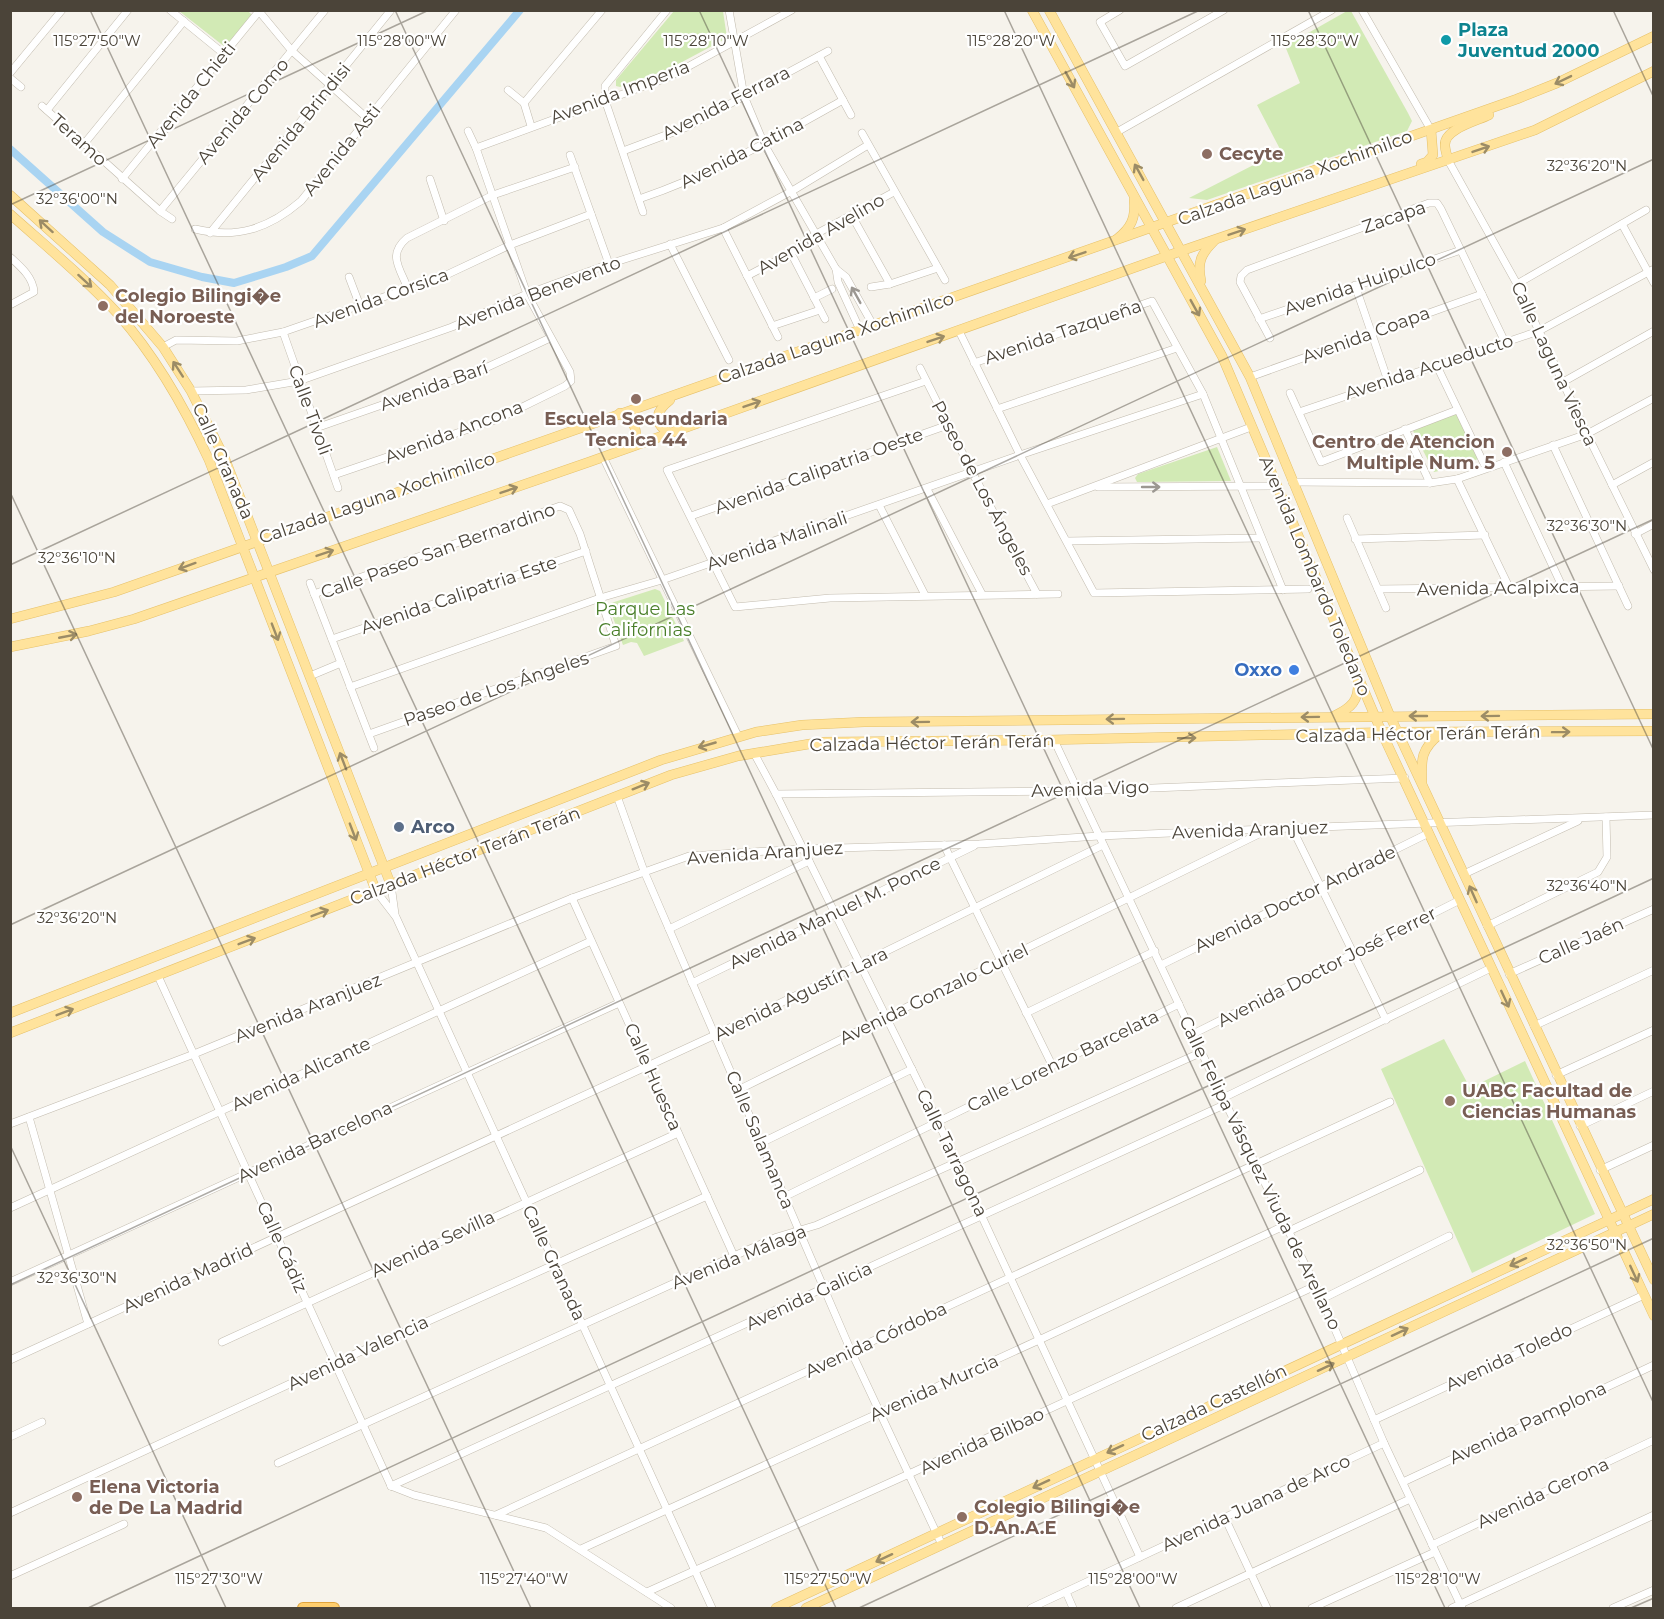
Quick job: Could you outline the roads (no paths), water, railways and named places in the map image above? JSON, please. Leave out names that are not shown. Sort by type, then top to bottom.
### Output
[{"type":"highway","points":[[303,1608],[334,1608]]},
{"type":"main road","name":"Avenida Lombardo Toledano","points":[[1032,10],[1222,356],[1382,733],[1405,778],[1653,1316]]},
{"type":"main road","name":"Avenida Lombardo Toledano","points":[[1049,10],[1250,377],[1397,732],[1653,1280]]},
{"type":"main road","name":"Calzada Laguna Xochimilco","points":[[10,619],[114,592],[620,413],[1167,224],[1537,92],[1653,36]]},
{"type":"main road","name":"Calzada Laguna Xochimilco","points":[[10,647],[111,626],[603,457],[1181,251],[1543,127],[1653,71]]},
{"type":"main road","points":[[1448,160],[1445,141],[1453,131],[1537,92]]},
{"type":"main road","points":[[1336,198],[1353,188],[1427,162],[1434,149],[1431,130]]},
{"type":"main road","points":[[1113,242],[1131,226],[1134,218],[1133,194]]},
{"type":"main road","name":"Calle Granada","points":[[10,195],[110,285],[138,315],[163,347],[191,391],[225,459],[391,885]]},
{"type":"main road","name":"Calle Granada","points":[[10,214],[92,286],[142,344],[180,402],[209,460],[376,891]]},
{"type":"main road","points":[[1204,292],[1199,261],[1202,253],[1215,240]]},
{"type":"main road","points":[[669,433],[660,428],[657,419],[660,407],[676,394]]},
{"type":"main road","points":[[620,413],[631,420],[636,428],[636,436],[627,447]]},
{"type":"main road","points":[[1251,427],[1270,428]]},
{"type":"main road","points":[[1331,717],[1352,706],[1357,699],[1357,674]]},
{"type":"main road","name":"Calzada Héctor Terán Terán","points":[[10,1012],[662,760],[738,736],[802,725],[864,722],[1653,714]]},
{"type":"main road","name":"Calzada Héctor Terán Terán","points":[[10,1033],[671,774],[753,753],[821,742],[1054,740],[1397,732],[1440,734],[1653,731]]},
{"type":"main road","points":[[1422,788],[1421,762],[1428,743],[1440,734]]},
{"type":"main road","points":[[1491,968],[1498,966],[1502,969],[1520,997]]},
{"type":"main road","points":[[1525,1040],[1546,1071],[1551,1075],[1556,1075]]},
{"type":"main road","points":[[1551,1097],[1561,1097],[1572,1118],[1580,1125]]},
{"type":"main road","name":"Calzada Castellón","points":[[776,1608],[1653,1199]]},
{"type":"main road","name":"Calzada Castellón","points":[[806,1608],[1653,1214]]},
{"type":"street","points":[[21,87],[10,75],[62,10]]},
{"type":"street","name":"Teramo","points":[[128,10],[44,108],[160,212],[172,219]]},
{"type":"street","points":[[170,10],[224,54]]},
{"type":"street","name":"Avenida Como","points":[[160,212],[326,10]]},
{"type":"street","name":"Avenida Brindisi","points":[[210,233],[391,10]]},
{"type":"street","name":"Avenida Asti","points":[[195,229],[225,235],[253,229],[291,210],[368,120],[456,10]]},
{"type":"street","points":[[524,103],[602,10]]},
{"type":"street","points":[[643,212],[605,100],[605,86],[667,10]]},
{"type":"street","points":[[729,10],[744,96],[764,144],[836,269],[838,282],[861,330]]},
{"type":"street","name":"Avenida Imperia","points":[[476,148],[669,77],[792,10]]},
{"type":"street","points":[[1120,10],[1100,22],[1125,66],[1224,10]]},
{"type":"street","points":[[1117,132],[1332,10]]},
{"type":"street","points":[[1362,10],[1431,130]]},
{"type":"street","points":[[259,11],[292,51],[368,120]]},
{"type":"street","name":"Avenida Chieti","points":[[122,179],[259,11]]},
{"type":"street","points":[[84,144],[184,21]]},
{"type":"street","name":"Avenida Ferrara","points":[[623,151],[687,127],[828,51]]},
{"type":"street","points":[[819,56],[851,115]]},
{"type":"street","points":[[508,90],[524,103],[531,126]]},
{"type":"street","name":"Avenida Catina","points":[[639,199],[678,186],[764,144],[843,100]]},
{"type":"street","points":[[468,131],[527,294],[550,338]]},
{"type":"street","points":[[862,133],[945,280]]},
{"type":"street","name":"Avenida Benevento","points":[[191,391],[246,390],[299,381],[452,327],[527,294],[609,264],[723,228],[792,191],[868,145]]},
{"type":"street","points":[[570,155],[609,264]]},
{"type":"street","name":"Calle Laguna Viesca","points":[[1448,160],[1517,284],[1653,570]]},
{"type":"street","points":[[408,289],[397,261],[397,249],[407,238],[493,195],[575,167]]},
{"type":"street","points":[[430,179],[444,220]]},
{"type":"street","name":"Avenida Avelino","points":[[747,276],[791,253],[816,234],[894,192]]},
{"type":"street","name":"Zacapa","points":[[1259,319],[1240,282],[1241,276],[1247,270],[1429,203],[1437,203],[1505,342]]},
{"type":"street","points":[[1517,284],[1646,210]]},
{"type":"street","name":"Avenida Corsica","points":[[163,347],[176,340],[237,341],[283,332],[453,272],[510,245],[591,214]]},
{"type":"street","points":[[852,216],[890,284]]},
{"type":"street","points":[[1622,224],[1650,270],[1653,283]]},
{"type":"street","points":[[723,228],[778,337]]},
{"type":"street","points":[[670,244],[729,360]]},
{"type":"street","name":"Avenida Huipulco","points":[[1259,319],[1461,250]]},
{"type":"street","points":[[791,253],[825,319]]},
{"type":"street","points":[[10,257],[29,277],[34,288],[34,292],[10,305]]},
{"type":"street","points":[[871,287],[890,284],[938,268]]},
{"type":"street","points":[[836,269],[846,277],[873,325]]},
{"type":"street","name":"Avenida Acueducto","points":[[1299,412],[1539,331],[1650,270]]},
{"type":"street","points":[[349,277],[360,306]]},
{"type":"street","points":[[1355,285],[1388,381]]},
{"type":"street","points":[[814,298],[832,289]]},
{"type":"street","name":"Avenida Coapa","points":[[1250,377],[1482,294]]},
{"type":"street","name":"Avenida Tazqueña","points":[[974,363],[1152,301],[1177,348]]},
{"type":"street","points":[[772,326],[820,310]]},
{"type":"street","points":[[1259,319],[1270,338]]},
{"type":"street","points":[[958,331],[1020,455],[1094,593],[1308,589]]},
{"type":"street","points":[[1563,382],[1653,331]]},
{"type":"street","name":"Calle Tivoli","points":[[283,332],[338,488]]},
{"type":"street","name":"Avenida Ancona","points":[[334,475],[498,419],[565,386],[571,381],[570,372],[550,338]]},
{"type":"street","name":"Avenida Barí","points":[[316,428],[479,371],[550,338]]},
{"type":"street","points":[[997,409],[1177,348],[1203,394],[1283,590]]},
{"type":"street","points":[[1436,364],[1486,468]]},
{"type":"street","points":[[920,368],[926,381]]},
{"type":"street","name":"Paseo de Los Ángeles","points":[[926,381],[948,425],[1037,594],[830,598],[735,607],[667,470],[926,381]]},
{"type":"street","points":[[1290,393],[1321,462],[1457,410]]},
{"type":"street","name":"Avenida Malinali","points":[[350,687],[600,598],[662,580],[1020,455],[1203,394]]},
{"type":"street","points":[[1292,482],[1430,483],[1457,479],[1587,434],[1653,398]]},
{"type":"street","name":"Avenida Calipatria Oeste","points":[[691,516],[948,425]]},
{"type":"street","points":[[1047,504],[1251,427]]},
{"type":"street","points":[[1405,429],[1430,483]]},
{"type":"street","points":[[1553,445],[1628,606]]},
{"type":"street","points":[[603,457],[738,736]]},
{"type":"street","points":[[1504,462],[1562,586]]},
{"type":"street","points":[[1612,485],[1653,462]]},
{"type":"street","points":[[1457,479],[1509,587]]},
{"type":"street","points":[[1093,487],[1276,486]]},
{"type":"street","points":[[927,489],[982,594]]},
{"type":"street","points":[[879,505],[925,595]]},
{"type":"street","name":"Paseo de Los Ángeles","points":[[369,734],[614,648],[616,642],[576,521],[565,506]]},
{"type":"street","name":"Calle Paseo San Bernardino","points":[[374,748],[314,594],[565,506]]},
{"type":"street","points":[[1347,518],[1386,608]]},
{"type":"street","points":[[1635,534],[1653,524]]},
{"type":"street","points":[[1355,539],[1485,535]]},
{"type":"street","points":[[1067,541],[1261,538]]},
{"type":"street","name":"Avenida Calipatria Este","points":[[332,639],[586,551]]},
{"type":"street","points":[[310,583],[314,594]]},
{"type":"street","name":"Avenida Acalpixca","points":[[1378,590],[1619,586]]},
{"type":"street","points":[[1037,594],[1058,594]]},
{"type":"street","points":[[310,676],[341,663]]},
{"type":"street","name":"Calle Felipa Vásquez Viuda de Arellano","points":[[1054,740],[1225,1101],[1322,1299],[1384,1443],[1461,1607]]},
{"type":"street","name":"Calle Tarragona","points":[[753,753],[776,794],[958,1163],[1066,1402],[1140,1557]]},
{"type":"street","name":"Avenida Vigo","points":[[776,794],[1077,791],[1405,778]]},
{"type":"street","name":"Calle Salamanca","points":[[617,796],[644,871],[784,1197],[851,1351],[942,1545]]},
{"type":"street","name":"Avenida Aranjuez","points":[[10,1124],[194,1054],[572,898],[689,856],[1292,828],[1427,828],[1439,823],[1653,815]]},
{"type":"street","points":[[1487,926],[1598,872],[1606,857],[1606,818]]},
{"type":"street","points":[[1464,874],[1583,819]]},
{"type":"street","points":[[1292,828],[1386,1020]]},
{"type":"street","name":"Avenida Doctor Andrade","points":[[1161,965],[1320,886],[1427,828]]},
{"type":"street","name":"Avenida Gonzalo Curiel","points":[[738,1089],[1269,829]]},
{"type":"street","name":"Avenida Manuel M. Ponce","points":[[692,983],[979,844]]},
{"type":"street","points":[[945,845],[1052,1065]]},
{"type":"street","name":"Avenida Agustín Lara","points":[[496,1137],[715,1035],[1103,845]]},
{"type":"street","points":[[669,929],[809,861]]},
{"type":"street","name":"Calle Granada","points":[[391,885],[396,916],[416,963],[712,1608]]},
{"type":"street","name":"Calle Granada","points":[[376,891],[396,916]]},
{"type":"street","name":"Calle Huesca","points":[[572,898],[734,1256]]},
{"type":"street","name":"Avenida Doctor José Ferrer","points":[[1193,1034],[1460,900]]},
{"type":"street","name":"Calle Jaén","points":[[1509,974],[1653,909]]},
{"type":"street","name":"Avenida Alicante","points":[[10,1208],[591,941]]},
{"type":"street","points":[[1026,1014],[1155,951]]},
{"type":"street","name":"Avenida Galicia","points":[[391,1486],[983,1216],[1225,1101],[1491,968]]},
{"type":"street","points":[[1534,1026],[1653,970]]},
{"type":"street","name":"Calle Cádiz","points":[[158,976],[391,1486]]},
{"type":"street","name":"Avenida Barcelona","points":[[10,1282],[620,1004]]},
{"type":"street","name":"Calle Lorenzo Barcelata","points":[[784,1197],[1179,1004]]},
{"type":"street","points":[[1556,1075],[1653,1030]]},
{"type":"street","name":"Avenida Málaga","points":[[278,1463],[734,1256],[777,1237],[817,1225],[1202,1053]]},
{"type":"street","points":[[761,1143],[912,1069]]},
{"type":"street","points":[[1580,1125],[1653,1091]]},
{"type":"street","name":"Avenida Córdoba","points":[[496,1515],[1390,1102]]},
{"type":"street","points":[[29,1117],[88,1324]]},
{"type":"street","name":"Avenida Sevilla","points":[[222,1342],[678,1133]]},
{"type":"street","name":"Avenida Madrid","points":[[10,1360],[496,1137]]},
{"type":"street","points":[[1600,1170],[1653,1145]]},
{"type":"street","name":"Avenida Murcia","points":[[581,1550],[880,1412],[1420,1170]]},
{"type":"street","name":"Avenida Valencia","points":[[10,1513],[335,1363],[707,1196]]},
{"type":"street","points":[[1322,1299],[1449,1236]]},
{"type":"street","name":"Avenida Bilbao","points":[[647,1592],[909,1474],[1315,1286]]},
{"type":"street","name":"Avenida Toledo","points":[[1374,1420],[1644,1295]]},
{"type":"street","name":"Avenida Pamplona","points":[[1403,1482],[1653,1365]]},
{"type":"street","points":[[10,1437],[42,1422]]},
{"type":"street","name":"Avenida Gerona","points":[[1312,1608],[1653,1440]]},
{"type":"street","name":"Avenida Juana de Arco","points":[[1031,1608],[1384,1443]]},
{"type":"street","points":[[391,1486],[407,1493],[546,1528],[671,1608]]},
{"type":"street","points":[[1176,1608],[1410,1499]]},
{"type":"street","points":[[1452,1608],[1461,1607],[1653,1515]]},
{"type":"street","points":[[1225,1518],[1267,1608]]},
{"type":"street","points":[[10,1576],[124,1524]]},
{"type":"street","points":[[1613,1608],[1653,1590]]},
{"type":"street","points":[[1066,1592],[1073,1608]]},
{"type":"waterway","points":[[10,149],[103,232],[150,262],[202,277],[234,283],[286,267],[312,256],[520,10]]},
{"type":"place","name":"Plaza Juventud 2000","points":[[1446,40]]},
{"type":"place","name":"Cecyte","points":[[1207,154]]},
{"type":"place","name":"Colegio Bilingi�e del Noroeste","points":[[103,306]]},
{"type":"place","name":"Escuela Secundaria Tecnica 44","points":[[636,399]]},
{"type":"place","name":"Centro de Atencion Multiple Num. 5","points":[[1507,452]]},
{"type":"place","name":"Oxxo","points":[[1294,670]]},
{"type":"place","name":"Arco","points":[[399,827]]},
{"type":"place","name":"UABC Facultad de Ciencias Humanas","points":[[1450,1101]]},
{"type":"place","name":"Elena Victoria de De La Madrid","points":[[77,1497]]},
{"type":"place","name":"Colegio Bilingi�e D.An.A.E","points":[[962,1517]]},
{"type":"park label","name":"Parque Las Californias","points":[[645,619]]}]
